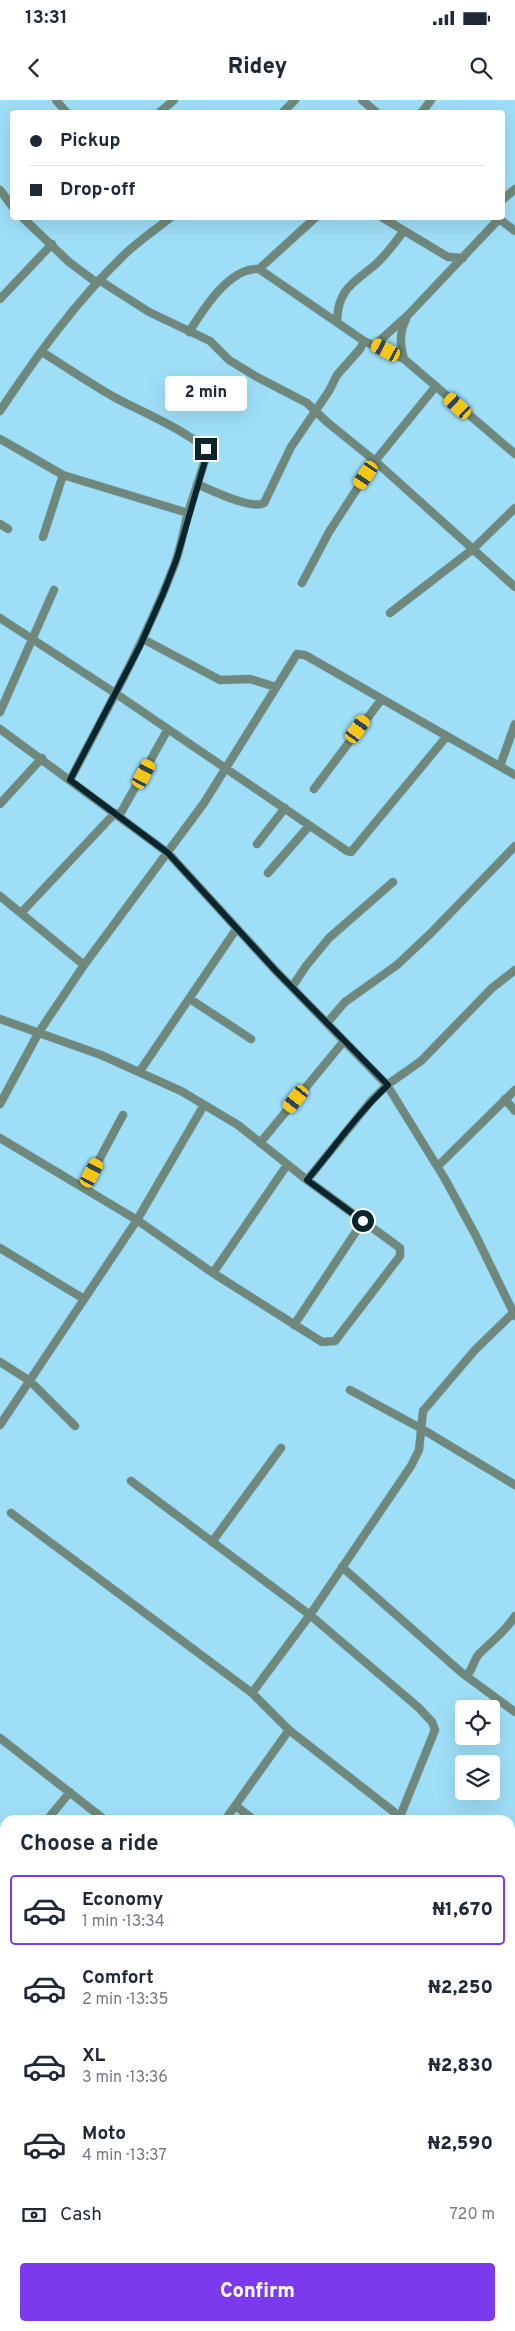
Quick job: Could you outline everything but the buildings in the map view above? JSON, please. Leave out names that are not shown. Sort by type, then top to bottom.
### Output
[{"type":"street","points":[[56,100],[64,110]]},
{"type":"street","points":[[162,110],[174,100]]},
{"type":"street","points":[[286,110],[295,100]]},
{"type":"street","points":[[362,100],[374,110]]},
{"type":"street","points":[[505,197],[515,189]]},
{"type":"street","points":[[0,190],[10,203]]},
{"type":"street","points":[[25,220],[98,282],[149,312],[210,342],[230,360],[257,378],[306,402],[327,422],[375,461],[515,587]]},
{"type":"street","points":[[0,411],[42,352],[98,282],[125,254],[168,220]]},
{"type":"street","points":[[189,332],[213,296],[245,271],[258,268],[312,220]]},
{"type":"street","points":[[385,220],[448,257],[463,258]]},
{"type":"street","points":[[375,344],[408,315],[451,271],[496,220]]},
{"type":"street","points":[[501,220],[515,231]]},
{"type":"street","points":[[337,321],[337,307],[342,294],[377,263],[404,231]]},
{"type":"street","points":[[0,299],[52,244]]},
{"type":"street","points":[[448,257],[451,271]]},
{"type":"street","points":[[258,268],[364,341],[375,344],[404,360],[515,454]]},
{"type":"street","points":[[404,360],[400,344],[400,332],[408,315]]},
{"type":"street","points":[[198,484],[246,503],[261,505],[271,492],[291,447],[317,411],[337,375],[360,349],[364,341]]},
{"type":"street","points":[[42,352],[114,398],[161,420],[203,446],[207,454],[188,513],[173,571],[143,639],[70,780]]},
{"type":"street","points":[[302,583],[329,532],[375,461],[436,386]]},
{"type":"street","points":[[0,439],[63,475],[188,513]]},
{"type":"street","points":[[44,537],[63,475]]},
{"type":"street","points":[[390,613],[473,549],[515,508]]},
{"type":"street","points":[[0,524],[8,529]]},
{"type":"street","points":[[0,712],[54,590]]},
{"type":"street","points":[[0,618],[115,693],[285,808],[342,849],[351,852],[447,736]]},
{"type":"street","points":[[143,639],[220,680],[250,679],[276,687]]},
{"type":"street","points":[[0,1104],[39,1032],[84,965],[204,803],[297,654],[301,652],[380,700],[515,775]]},
{"type":"street","points":[[314,789],[380,700]]},
{"type":"street","points":[[500,766],[515,724]]},
{"type":"street","points":[[0,728],[168,853],[292,987],[388,1085],[438,1166],[476,1236],[514,1315],[476,1350],[431,1399],[423,1411],[418,1450],[411,1466],[310,1615],[252,1693]]},
{"type":"street","points":[[21,913],[117,814],[168,729]]},
{"type":"street","points":[[0,804],[42,758]]},
{"type":"street","points":[[257,844],[285,808]]},
{"type":"street","points":[[268,873],[309,826]]},
{"type":"street","points":[[327,1023],[345,1002],[390,970],[432,933],[515,846]]},
{"type":"street","points":[[292,987],[329,938],[394,882]]},
{"type":"street","points":[[0,896],[84,965]]},
{"type":"street","points":[[140,1071],[237,928]]},
{"type":"street","points":[[307,1180],[334,1148],[342,1134],[388,1085],[421,1061],[492,988],[515,970]]},
{"type":"street","points":[[190,999],[251,1038]]},
{"type":"street","points":[[0,1019],[140,1071],[238,1125],[287,1165],[400,1248],[400,1256],[335,1341],[322,1342],[213,1273],[137,1220],[0,1138]]},
{"type":"street","points":[[260,1144],[344,1041]]},
{"type":"street","points":[[438,1166],[515,1090]]},
{"type":"street","points":[[505,1099],[515,1111]]},
{"type":"street","points":[[0,1425],[137,1220],[204,1105]]},
{"type":"street","points":[[84,1188],[123,1115]]},
{"type":"street","points":[[213,1273],[287,1165]]},
{"type":"street","points":[[294,1325],[363,1221]]},
{"type":"street","points":[[0,1248],[84,1299]]},
{"type":"street","points":[[0,1362],[30,1381],[75,1426]]},
{"type":"street","points":[[350,1390],[422,1429],[515,1485]]},
{"type":"street","points":[[212,1542],[281,1448]]},
{"type":"street","points":[[130,1480],[310,1615],[419,1708],[434,1726],[435,1730],[400,1815]]},
{"type":"street","points":[[11,1513],[252,1693],[289,1730],[396,1815]]},
{"type":"street","points":[[342,1567],[466,1676],[515,1712]]},
{"type":"street","points":[[466,1676],[472,1670],[478,1654],[506,1631],[515,1616]]},
{"type":"street","points":[[229,1815],[289,1730]]},
{"type":"street","points":[[0,1738],[99,1815]]},
{"type":"street","points":[[51,1815],[70,1792]]},
{"type":"street","points":[[236,1806],[248,1815]]},
{"type":"route","points":[[206,449],[207,454],[188,513],[173,571],[140,646],[70,780],[168,853],[275,970],[388,1085],[342,1134],[334,1148],[307,1180],[363,1221]]}]
